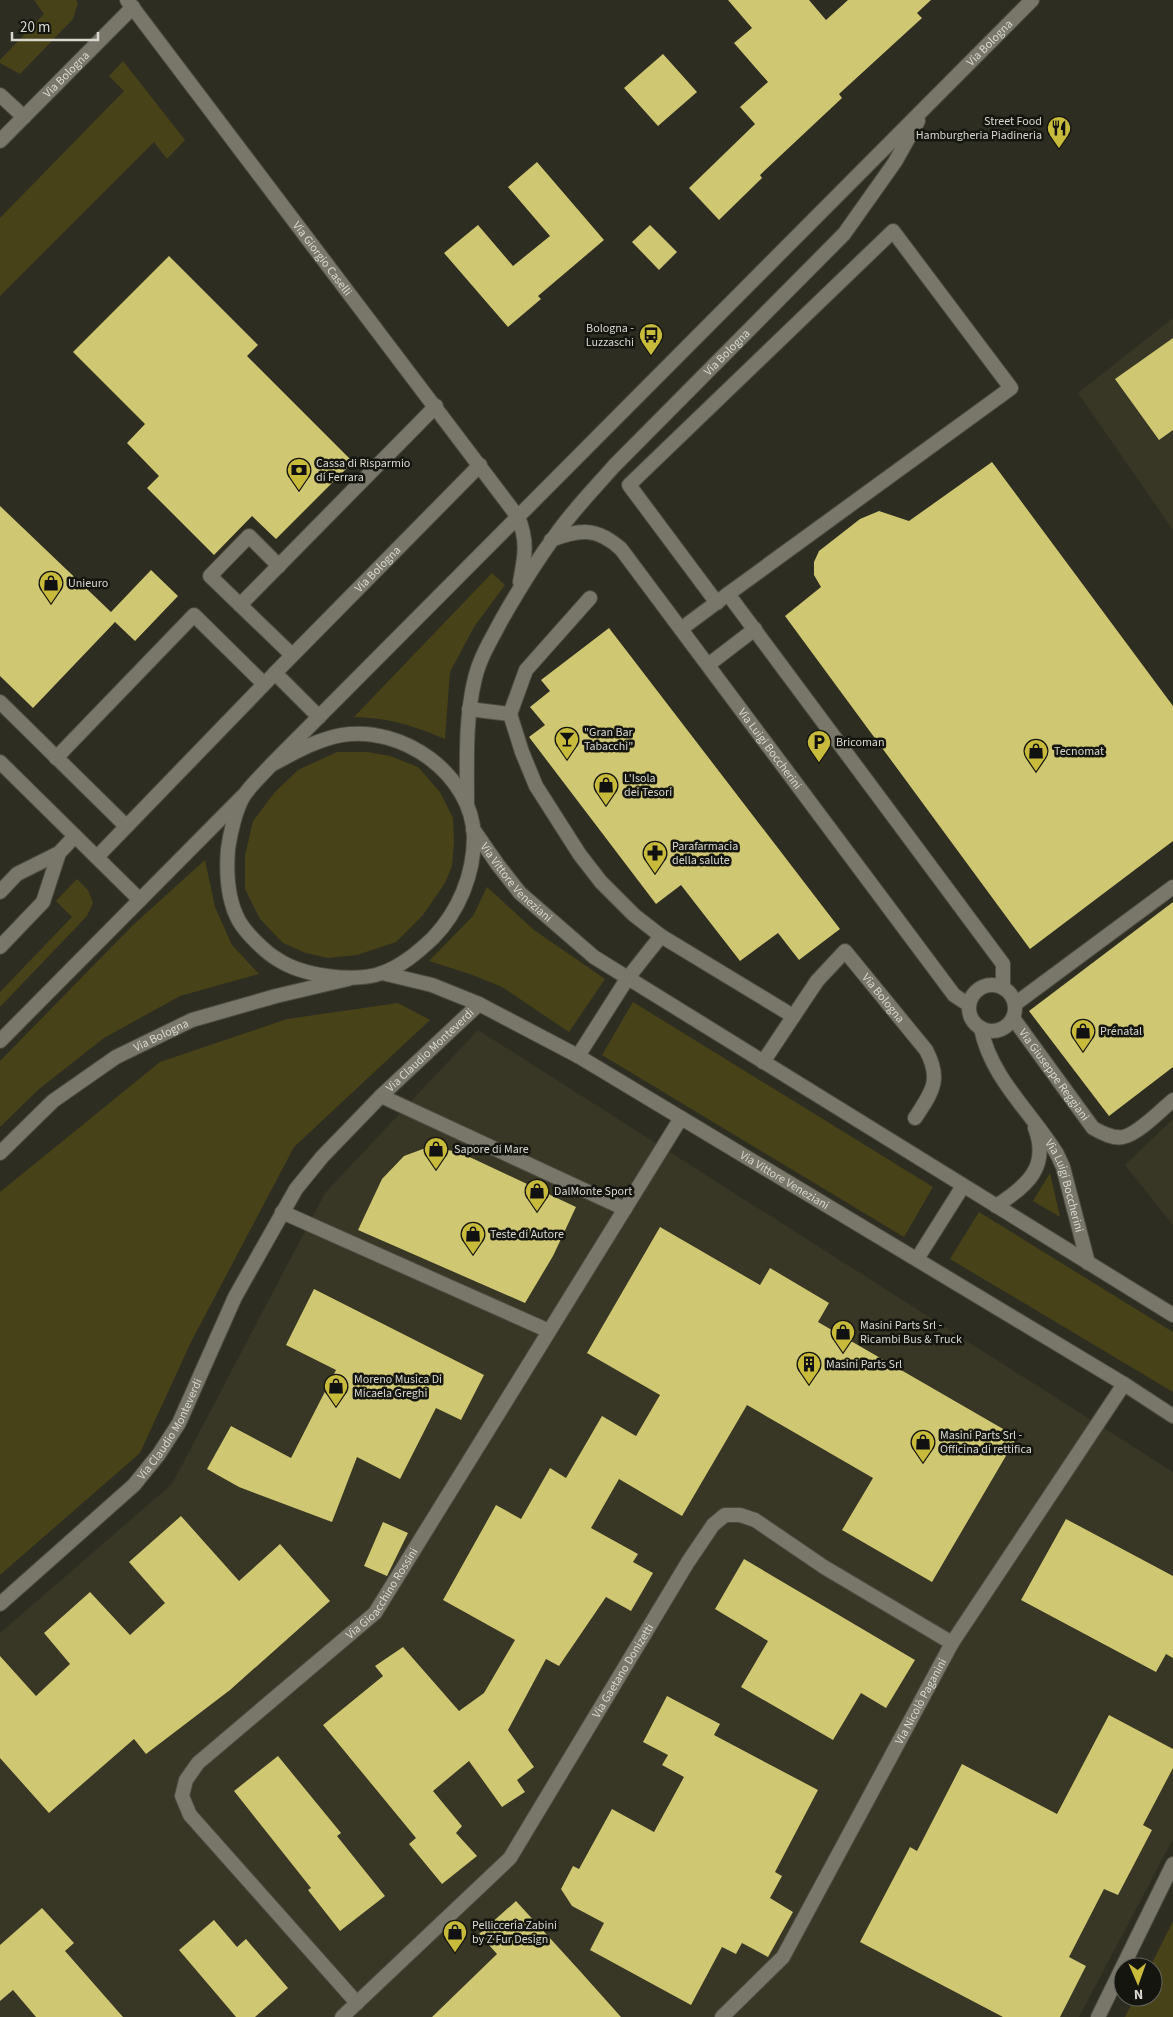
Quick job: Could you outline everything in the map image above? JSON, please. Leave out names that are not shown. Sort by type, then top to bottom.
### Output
[{"type":"street","name":"Via Bologna","points":[[0,1041],[244,795],[318,717],[1032,0]]},
{"type":"street","name":"Via Bologna","points":[[0,142],[130,4]]},
{"type":"street","name":"Via Giorgio Caselli","points":[[130,4],[518,516]]},
{"type":"street","points":[[0,95],[24,117]]},
{"type":"street","name":"Via Bologna","points":[[467,808],[466,739],[475,676],[488,645],[518,590],[551,540],[614,466],[844,234],[895,162],[926,107]]},
{"type":"street","points":[[681,629],[722,599],[1011,388],[893,231],[630,485],[722,599],[755,630],[1004,964],[1003,988]]},
{"type":"street","points":[[240,605],[436,406]]},
{"type":"street","name":"Via Bologna","points":[[96,857],[480,464]]},
{"type":"street","name":"Via Bologna","points":[[518,516],[524,530],[526,546],[518,590]]},
{"type":"street","name":"Via Luigi Boccherini","points":[[551,540],[576,532],[589,532],[611,540],[621,549],[954,995],[969,1005],[971,1018],[981,1028],[991,1059],[1005,1083],[1051,1144],[1063,1167],[1088,1263]]},
{"type":"street","points":[[279,566],[249,536],[210,576],[292,655]]},
{"type":"street","points":[[590,598],[526,670],[510,714],[522,752],[536,786],[580,855],[600,882],[634,916],[661,936],[793,1016]]},
{"type":"street","points":[[56,758],[194,615],[264,684]]},
{"type":"street","points":[[708,665],[755,630]]},
{"type":"street","points":[[275,673],[318,717]]},
{"type":"street","points":[[0,702],[126,826]]},
{"type":"street","points":[[469,709],[510,714]]},
{"type":"street","name":"Via Bologna","points":[[0,1153],[53,1101],[116,1057],[192,1020],[276,996],[382,973],[416,954],[443,928],[460,900],[474,849],[473,829],[467,808],[448,776],[417,750],[404,743],[379,736],[344,735],[327,738],[311,744],[271,765]]},
{"type":"street","points":[[0,762],[140,900]]},
{"type":"street","name":"Via Bologna","points":[[244,795],[230,834],[226,871],[230,898],[240,922],[259,944],[277,960],[293,967],[330,977],[354,978]]},
{"type":"street","name":"Via Vittore Veneziani","points":[[473,829],[520,893],[594,957],[1173,1315]]},
{"type":"street","points":[[0,892],[17,874],[59,853],[75,836]]},
{"type":"street","points":[[0,948],[43,902],[59,853]]},
{"type":"street","points":[[981,1028],[999,1030],[1007,1026],[1014,1011],[1173,887]]},
{"type":"street","points":[[578,1056],[627,979],[661,936]]},
{"type":"street","name":"Via Bologna","points":[[762,1062],[817,981],[845,951],[926,1050],[933,1064],[934,1078],[931,1094],[915,1118]]},
{"type":"street","name":"Via Vittore Veneziani","points":[[382,973],[432,986],[479,1004],[578,1056],[1124,1384],[1173,1416]]},
{"type":"street","points":[[969,1005],[972,996],[980,988],[988,985],[1003,988],[1009,992],[1014,1011]]},
{"type":"street","name":"Via Claudio Monteverdi","points":[[0,1604],[134,1485],[159,1454],[179,1423],[235,1297],[296,1189],[322,1157],[381,1096],[479,1004]]},
{"type":"street","name":"Via Giuseppe Reggiani","points":[[1014,1011],[1093,1128],[1103,1134],[1122,1137],[1133,1133],[1173,1100]]},
{"type":"street","name":"Via Claudio Monteverdi","points":[[381,1096],[625,1209]]},
{"type":"street","name":"Via Luigi Boccherini","points":[[996,1206],[1021,1189],[1036,1170],[1040,1158],[1040,1141],[1030,1116]]},
{"type":"street","name":"Via Gioacchino Rossini","points":[[357,2003],[190,1815],[182,1796],[186,1780],[198,1764],[375,1613],[681,1118]]},
{"type":"street","points":[[917,1260],[963,1186]]},
{"type":"street","points":[[282,1212],[549,1332]]},
{"type":"street","name":"Via Nicolò Paganini","points":[[722,2017],[783,1956],[952,1643],[1124,1384]]},
{"type":"street","name":"Via Gaetano Donizetti","points":[[342,2017],[510,1858],[688,1562],[713,1525],[725,1515],[740,1515],[755,1520],[824,1567],[952,1643]]},
{"type":"street","points":[[1098,2017],[1173,1864]]},
{"type":"shaded area","points":[[34,0],[76,0],[78,3],[73,19],[20,74],[0,63],[0,60],[44,14]]},
{"type":"shaded area","points":[[123,61],[185,140],[167,159],[154,142],[0,296],[0,218],[124,91],[109,76]]},
{"type":"shaded area","points":[[1173,318],[1173,530],[1078,393]]},
{"type":"shaded area","points":[[492,573],[505,585],[474,627],[450,672],[445,739],[400,723],[354,717]]},
{"type":"shaded area","points":[[337,752],[367,752],[390,756],[418,767],[440,792],[453,818],[454,842],[452,866],[445,883],[423,915],[396,942],[357,955],[328,958],[306,953],[283,943],[260,919],[245,889],[245,856],[253,821],[275,792],[298,770]]},
{"type":"shaded area","points":[[205,860],[215,907],[232,945],[259,974],[180,996],[104,1038],[39,1089],[0,1127],[0,1061],[133,925]]},
{"type":"shaded area","points":[[77,879],[88,890],[93,903],[87,916],[0,1007],[0,992],[72,917],[56,901]]},
{"type":"shaded area","points":[[487,887],[534,930],[605,979],[569,1032],[502,987],[470,974],[429,961],[473,916]]},
{"type":"shaded area","points":[[633,1002],[933,1187],[904,1237],[602,1055]]},
{"type":"shaded area","points":[[398,1003],[430,1020],[294,1147],[191,1342],[140,1453],[0,1575],[0,1192],[160,1062],[287,1019]]},
{"type":"shaded area","points":[[478,1030],[1173,1472],[1173,1839],[1079,2017],[0,2017],[0,1633],[172,1484],[325,1193]]},
{"type":"shaded area","points":[[1173,1119],[1173,1225],[1125,1165]]},
{"type":"shaded area","points":[[1050,1173],[1060,1217],[1033,1201]]},
{"type":"shaded area","points":[[979,1212],[1173,1332],[1173,1392],[950,1259]]},
{"type":"shaded area","points":[[1173,1921],[1173,2017],[1125,2017],[1130,2007],[1163,2007],[1163,1957],[1155,1957]]},
{"type":"building","points":[[728,0],[809,0],[826,20],[848,0],[931,0],[917,13],[922,18],[839,94],[842,98],[760,175],[762,178],[719,220],[689,188],[755,124],[740,107],[768,82],[734,43],[752,28]]},
{"type":"building","points":[[663,54],[697,92],[658,126],[624,88]]},
{"type":"building","points":[[537,162],[604,240],[538,296],[541,299],[508,327],[444,253],[478,225],[513,266],[550,236],[508,187]]},
{"type":"building","points":[[650,225],[677,252],[659,270],[632,242]]},
{"type":"building","points":[[169,256],[258,345],[247,356],[353,462],[276,539],[252,516],[214,555],[147,488],[159,476],[127,443],[145,424],[73,352]]},
{"type":"building","points":[[1173,338],[1173,430],[1159,440],[1115,379]]},
{"type":"building","name":"Tecnomat","points":[[992,462],[1173,706],[1173,841],[1030,949],[785,616],[821,587],[814,575],[814,562],[819,551],[860,519],[879,511],[909,521]]},
{"type":"building","name":"Unieuro","points":[[0,506],[111,612],[151,570],[178,596],[135,641],[115,622],[33,708],[0,676]]},
{"type":"building","points":[[609,628],[840,929],[799,960],[778,933],[740,961],[681,885],[656,904],[529,737],[545,725],[530,707],[550,691],[541,680]]},
{"type":"building","points":[[1173,902],[1173,1067],[1109,1116],[1029,1011]]},
{"type":"building","points":[[431,1146],[461,1153],[576,1207],[553,1256],[525,1303],[358,1230],[382,1179],[404,1156]]},
{"type":"building","points":[[660,1227],[760,1285],[770,1268],[829,1303],[818,1322],[1017,1437],[932,1582],[842,1530],[873,1478],[747,1405],[682,1516],[619,1479],[591,1528],[638,1554],[633,1562],[653,1573],[631,1611],[606,1597],[559,1666],[546,1659],[508,1730],[534,1767],[517,1780],[525,1792],[502,1807],[469,1761],[433,1791],[462,1826],[456,1833],[477,1856],[442,1884],[409,1844],[416,1838],[323,1725],[383,1676],[375,1666],[403,1647],[459,1711],[484,1693],[515,1640],[443,1600],[496,1505],[521,1519],[550,1468],[566,1478],[602,1416],[636,1436],[660,1395],[587,1353]]},
{"type":"building","points":[[314,1289],[484,1375],[461,1420],[436,1408],[400,1479],[357,1457],[332,1522],[239,1487],[207,1469],[231,1426],[291,1458],[336,1370],[286,1345]]},
{"type":"building","points":[[181,1516],[239,1581],[280,1544],[330,1601],[230,1690],[146,1754],[134,1739],[49,1813],[0,1758],[0,1656],[36,1696],[70,1664],[44,1633],[90,1592],[130,1635],[165,1603],[129,1562]]},
{"type":"building","points":[[1066,1519],[1173,1576],[1173,1658],[1166,1654],[1156,1672],[1021,1600]]},
{"type":"building","points":[[383,1522],[408,1533],[387,1576],[364,1566]]},
{"type":"building","points":[[744,1559],[915,1660],[886,1708],[861,1693],[833,1740],[741,1687],[768,1641],[715,1609]]},
{"type":"building","points":[[667,1696],[720,1724],[714,1735],[818,1790],[775,1872],[782,1876],[770,1898],[793,1912],[768,1957],[742,1943],[736,1954],[722,1947],[691,2005],[590,1950],[604,1923],[572,1906],[561,1889],[573,1866],[579,1869],[612,1809],[654,1832],[684,1777],[662,1765],[668,1755],[643,1742]]},
{"type":"building","points":[[1109,1715],[1173,1749],[1173,1768],[1143,1825],[1152,1830],[1118,1895],[1104,1889],[1069,1957],[1086,1966],[1060,2017],[1003,2017],[860,1942],[910,1847],[917,1851],[962,1764],[1057,1814]]},
{"type":"building","points":[[278,1756],[341,1833],[337,1836],[385,1896],[340,1931],[308,1890],[311,1888],[234,1791]]},
{"type":"building","points":[[516,1901],[621,2017],[432,2017],[497,1954],[479,1934]]},
{"type":"building","points":[[42,1908],[74,1943],[65,1951],[123,2017],[36,2017],[13,1990],[0,2001],[0,1945]]},
{"type":"building","points":[[214,1920],[237,1947],[246,1939],[288,1988],[255,2017],[236,2017],[179,1950]]},
{"type":"place","name":"Street Food Hamburgheria Piadineria","points":[[1059,149]]},
{"type":"place","name":"Bologna - Luzzaschi","points":[[651,356]]},
{"type":"place","name":"Cassa di Risparmio di Ferrara","points":[[299,491]]},
{"type":"place","name":"Unieuro","points":[[51,604]]},
{"type":"place","name":"\"Gran Bar Tabacchi\"","points":[[567,760]]},
{"type":"place","name":"Bricoman","points":[[819,763]]},
{"type":"place","name":"Tecnomat","points":[[1036,772]]},
{"type":"place","name":"L'Isola dei Tesori","points":[[606,806]]},
{"type":"place","name":"Parafarmacia della salute","points":[[655,874]]},
{"type":"place","name":"Prénatal","points":[[1083,1052]]},
{"type":"place","name":"Sapore di Mare","points":[[436,1170]]},
{"type":"place","name":"DalMonte Sport","points":[[537,1212]]},
{"type":"place","name":"Teste di Autore","points":[[473,1255]]},
{"type":"place","name":"Masini Parts Srl - Ricambi Bus & Truck","points":[[843,1353]]},
{"type":"place","name":"Masini Parts Srl","points":[[809,1385]]},
{"type":"place","name":"Moreno Musica Di Micaela Greghi","points":[[336,1407]]},
{"type":"place","name":"Masini Parts Srl - Officina di rettifica","points":[[923,1463]]},
{"type":"place","name":"Pellicceria Zabini by Z Fur Design","points":[[455,1953]]}]
